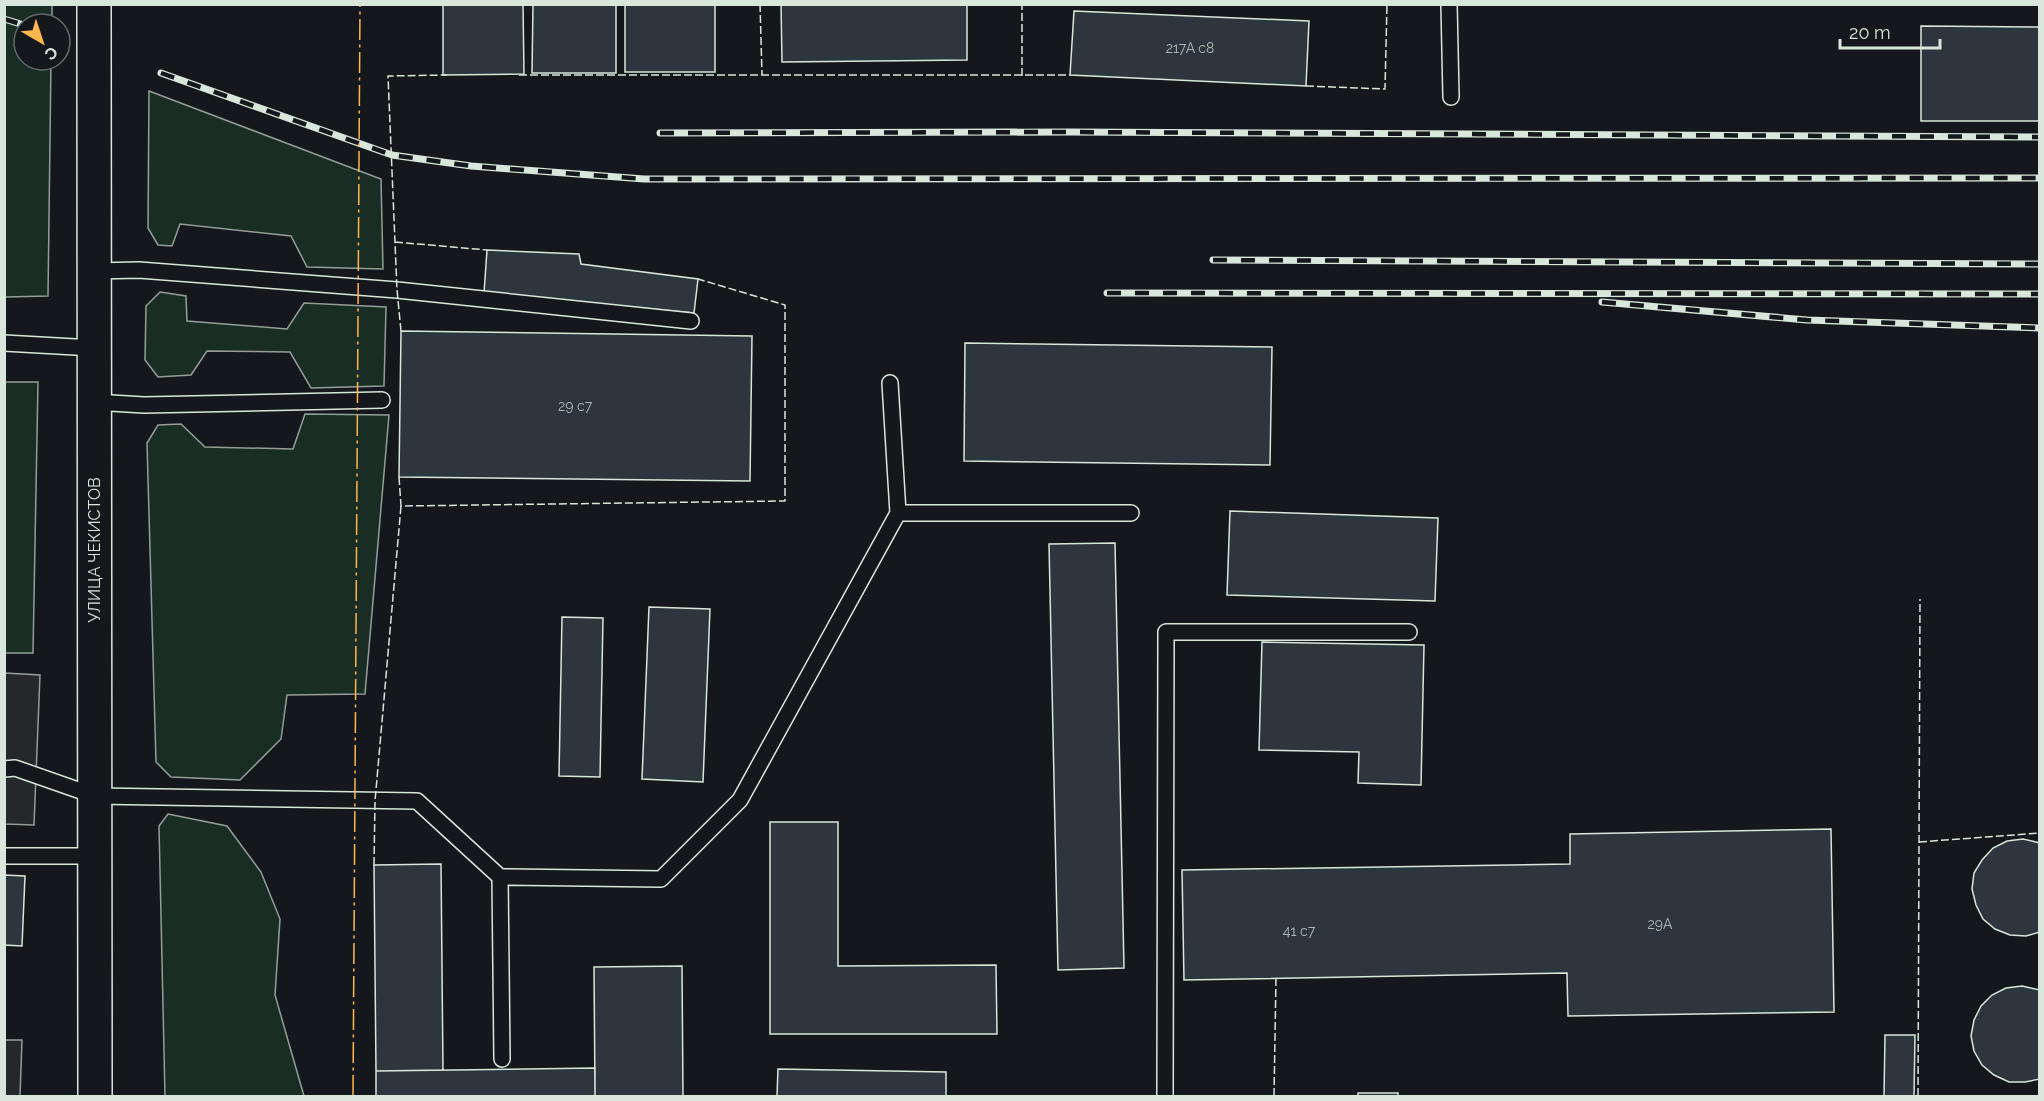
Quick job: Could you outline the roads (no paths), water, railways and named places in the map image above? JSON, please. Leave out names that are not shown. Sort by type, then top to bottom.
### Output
[{"type":"main road","name":"УЛИЦА ЧЕКИСТОВ","points":[[94,4],[95,1096]]},
{"type":"lane","points":[[1449,4],[1451,97]]},
{"type":"lane","points":[[94,271],[140,270],[397,290],[691,321]]},
{"type":"lane","points":[[4,343],[93,348]]},
{"type":"lane","points":[[4,769],[15,768],[95,796],[417,801],[500,877],[661,879],[740,800],[898,513],[890,383]]},
{"type":"lane","points":[[94,402],[144,405],[382,400]]},
{"type":"lane","points":[[898,513],[1131,513]]},
{"type":"lane","points":[[1165,1096],[1166,632],[1409,632]]},
{"type":"lane","points":[[4,856],[95,856]]},
{"type":"lane","points":[[500,877],[502,1059]]},
{"type":"railway","points":[[4,19],[12,21]]},
{"type":"railway","points":[[161,73],[392,155],[471,166],[644,179],[2040,178]]},
{"type":"railway","points":[[660,133],[1068,132],[2040,137]]},
{"type":"railway","points":[[1213,260],[2040,264]]},
{"type":"railway","points":[[1107,293],[2040,294]]},
{"type":"railway","points":[[1602,302],[1807,320],[2040,328]]}]
